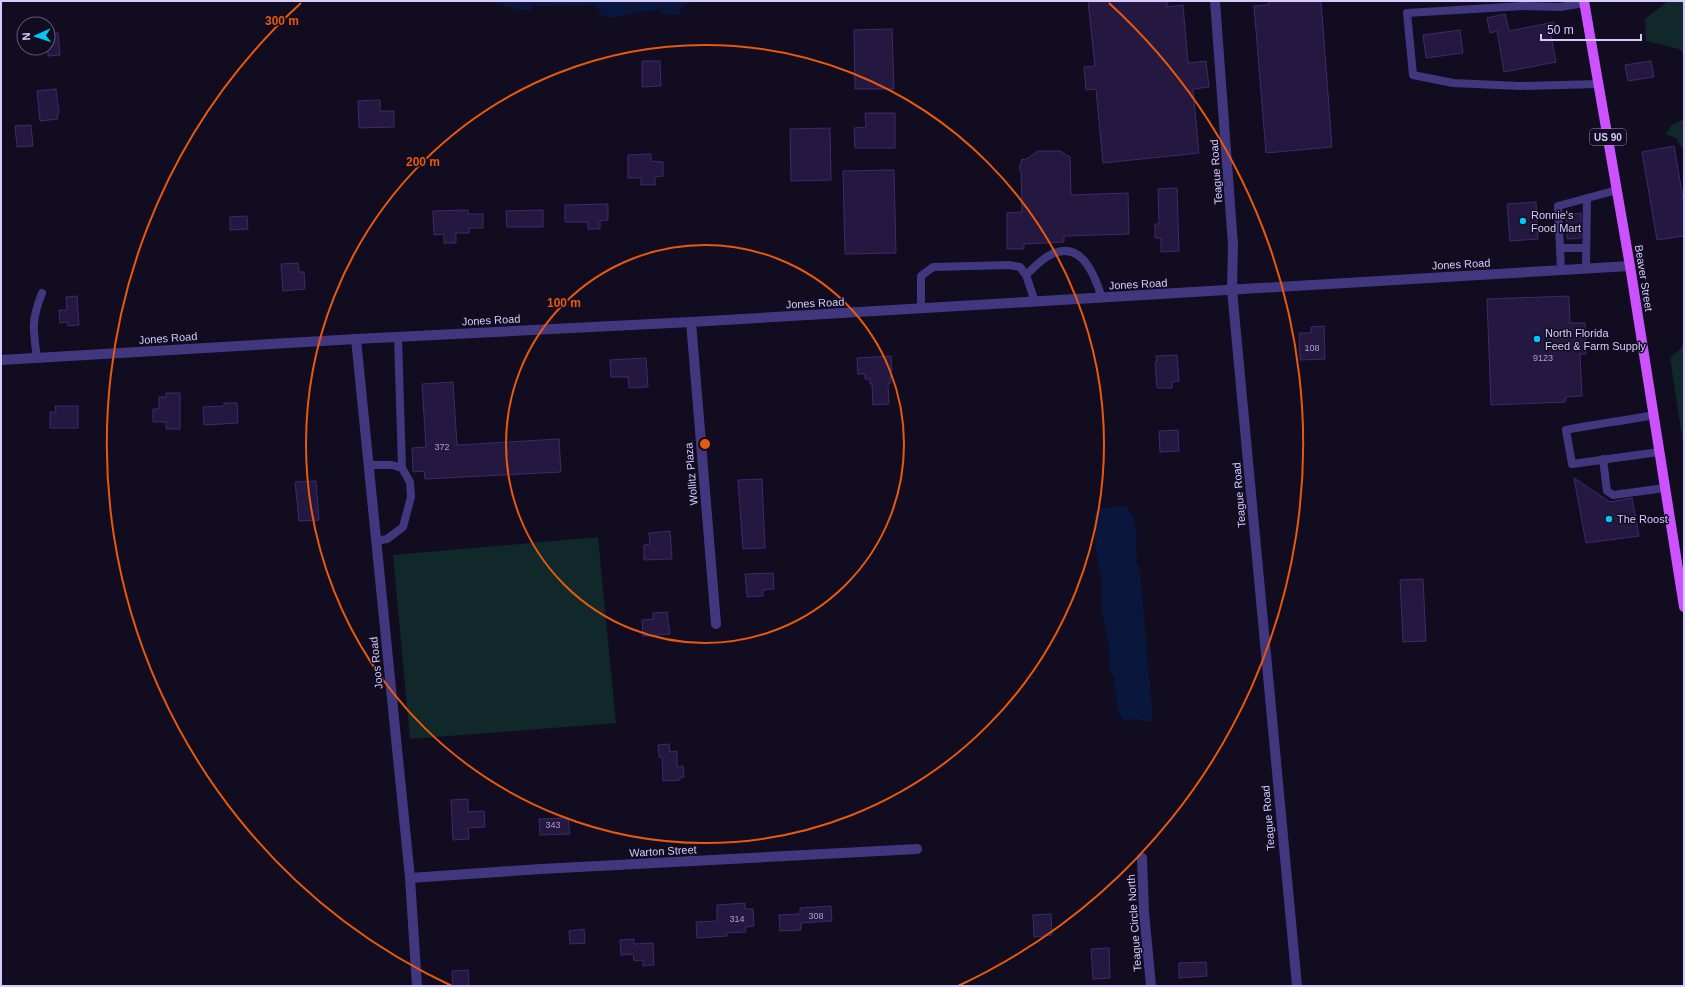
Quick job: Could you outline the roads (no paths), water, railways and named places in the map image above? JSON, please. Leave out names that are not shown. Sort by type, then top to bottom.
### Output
[{"type":"main road","name":"Beaver Street","points":[[1585,2],[1630,266],[1684,607]]},
{"type":"street","name":"Teague Road","points":[[1215,1],[1233,245],[1232,290],[1297,986]]},
{"type":"street","name":"Jones Road","points":[[1,360],[356,339],[691,322],[1630,266]]},
{"type":"street","name":"Wollitz Plaza","points":[[691,322],[716,624]]},
{"type":"street","name":"Joos Road","points":[[356,339],[410,878],[417,986]]},
{"type":"street","name":"Warton Street","points":[[410,878],[541,869],[918,849]]},
{"type":"street","name":"Teague Circle North","points":[[1142,858],[1144,912],[1150,986]]},
{"type":"lane","points":[[1585,2],[1560,7],[1522,6],[1406,13],[1413,75],[1453,83],[1520,86],[1598,84]]},
{"type":"lane","points":[[1561,270],[1558,206],[1617,190]]},
{"type":"lane","points":[[1586,269],[1587,198]]},
{"type":"lane","points":[[1560,248],[1586,248]]},
{"type":"lane","points":[[1026,275],[1053,253],[1064,250],[1078,254],[1093,272],[1102,298]]},
{"type":"lane","points":[[921,308],[921,276],[933,267],[1009,265],[1020,267],[1026,275],[1035,302]]},
{"type":"lane","points":[[37,358],[33,326],[34,312],[42,293]]},
{"type":"lane","points":[[376,541],[387,539],[403,528],[411,496],[410,482],[402,468],[398,337]]},
{"type":"lane","points":[[1654,416],[1592,424],[1566,430],[1572,464],[1659,452]]},
{"type":"lane","points":[[1603,459],[1607,491],[1613,495],[1665,488]]},
{"type":"lane","points":[[368,465],[392,465],[402,468]]},
{"type":"water","points":[[485,1],[704,1],[682,5],[680,15],[663,14],[659,9],[620,17],[610,17],[600,14],[597,5],[532,6],[532,11],[520,10]]},
{"type":"water","points":[[1124,506],[1133,516],[1135,523],[1137,564],[1140,568],[1153,721],[1143,721],[1138,719],[1123,720],[1117,709],[1114,678],[1110,670],[1108,641],[1101,608],[1102,580],[1096,552],[1094,527],[1095,513],[1099,508]]},
{"type":"place","name":"Ronnie's Food Mart","points":[[1523,221]]},
{"type":"place","name":"North Florida Feed & Farm Supply","points":[[1537,339]]},
{"type":"place","name":"The Roost","points":[[1609,519]]}]
